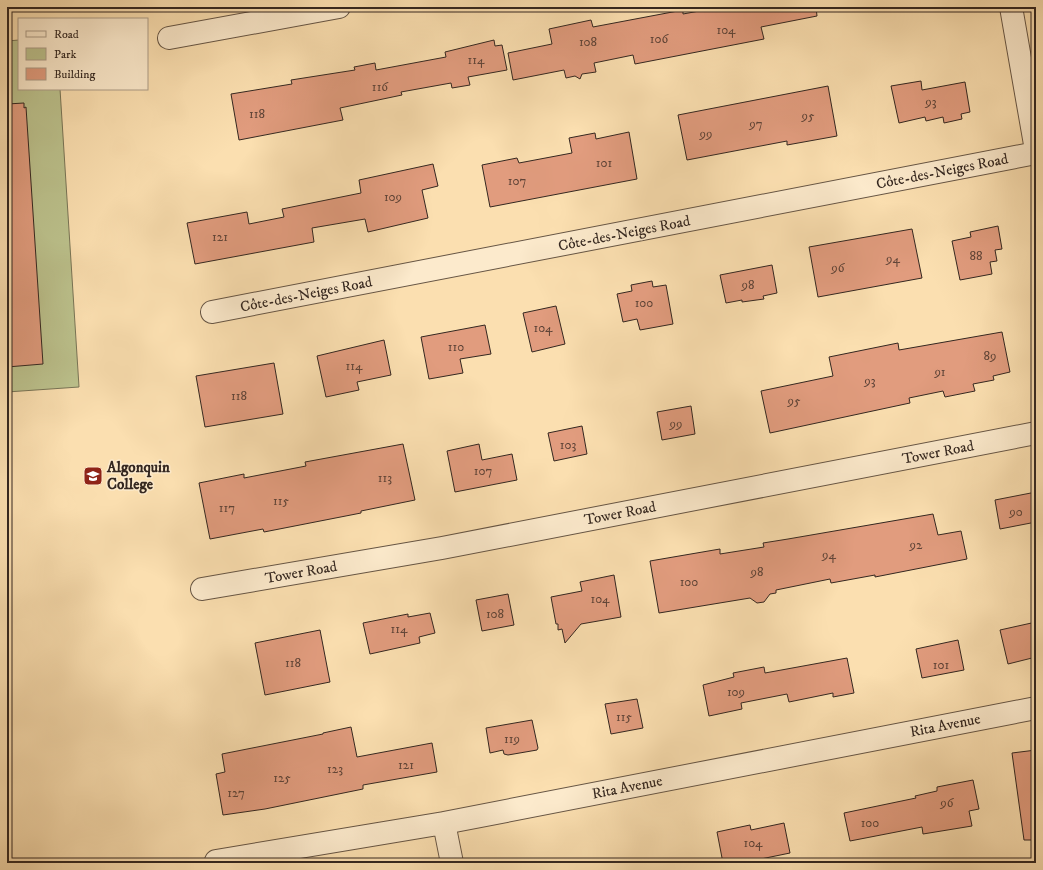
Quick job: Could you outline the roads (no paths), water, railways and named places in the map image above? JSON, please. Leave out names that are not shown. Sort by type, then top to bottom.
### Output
[{"type":"street","points":[[169,38],[339,7]]},
{"type":"street","points":[[1011,7],[1036,150]]},
{"type":"street","name":"Côte-des-Neiges Road","points":[[212,312],[1036,153]]},
{"type":"street","name":"Tower Road","points":[[202,589],[442,548],[1036,433]]},
{"type":"street","name":"Rita Avenue","points":[[216,860],[444,823],[1036,708]]},
{"type":"street","points":[[444,823],[452,863]]},
{"type":"place","name":"Algonquin College","points":[[93,476]]}]
